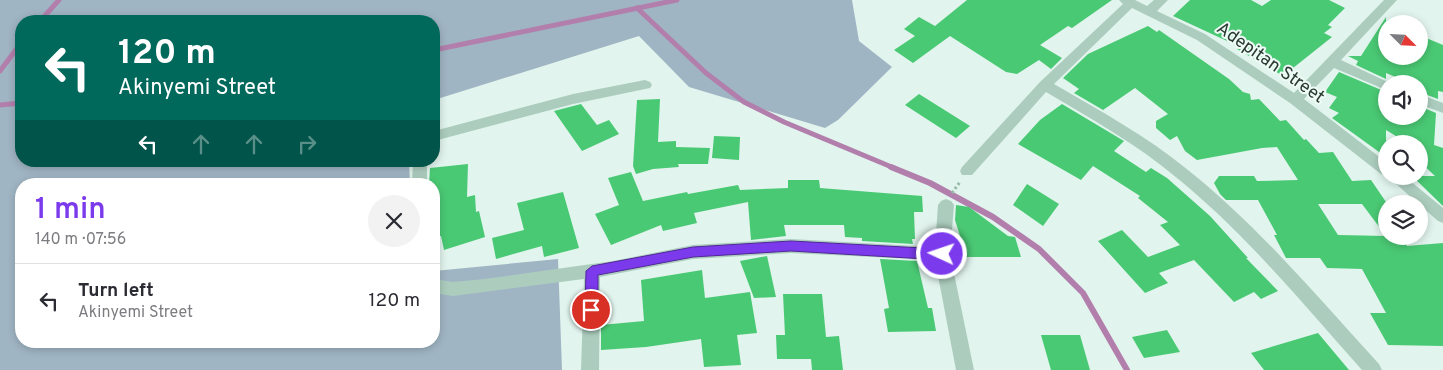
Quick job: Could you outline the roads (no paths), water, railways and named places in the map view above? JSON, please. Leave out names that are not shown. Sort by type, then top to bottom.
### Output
[{"type":"street","points":[[1149,11],[1162,0]]},
{"type":"street","points":[[1295,100],[1391,0]]},
{"type":"street","points":[[966,173],[1045,84],[1128,2]]},
{"type":"street","name":"Adepitan Street","points":[[1128,2],[1201,37],[1295,100],[1378,164]]},
{"type":"street","points":[[1332,62],[1378,82]]},
{"type":"street","points":[[440,134],[454,129],[493,122],[574,99],[644,84]]},
{"type":"street","points":[[1045,84],[1132,136],[1183,174],[1272,257],[1373,370]]},
{"type":"street","points":[[1428,102],[1443,108]]},
{"type":"street","points":[[1405,185],[1443,217]]},
{"type":"street","points":[[948,201],[942,254],[965,370]]},
{"type":"street","points":[[440,287],[453,289],[486,286],[592,271],[693,252],[791,246],[942,254]]},
{"type":"street","points":[[590,370],[592,271]]},
{"type":"waterway","points":[[45,15],[59,0]]},
{"type":"waterway","points":[[637,8],[677,0]]},
{"type":"waterway","points":[[440,49],[637,8]]},
{"type":"waterway","points":[[637,8],[706,73],[744,102],[784,122],[894,168]]},
{"type":"waterway","points":[[0,71],[15,51]]},
{"type":"waterway","points":[[0,105],[15,104]]},
{"type":"waterway","points":[[891,167],[930,183],[993,217],[1039,249],[1083,293],[1127,370]]}]
